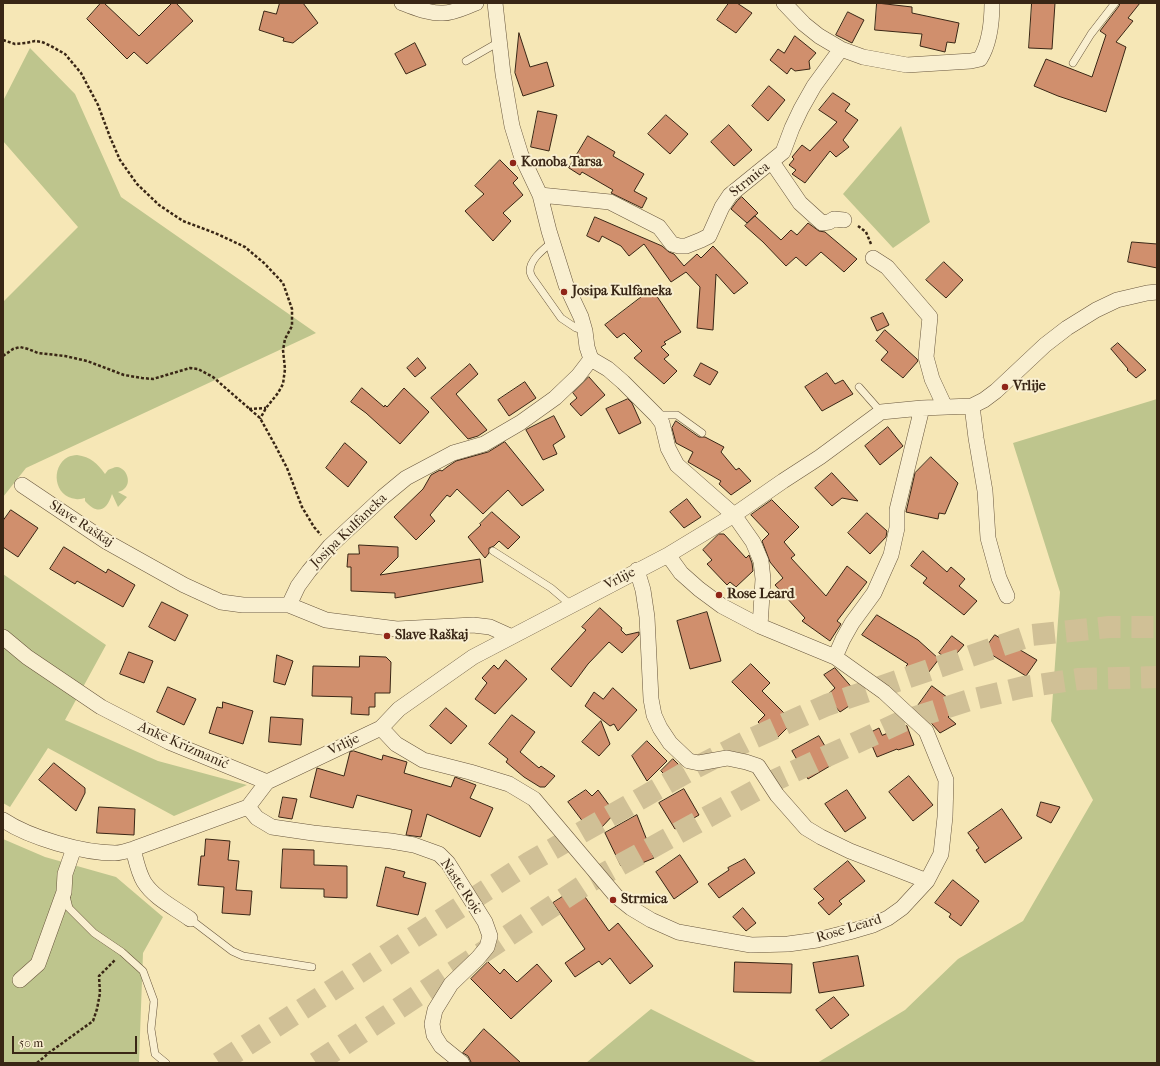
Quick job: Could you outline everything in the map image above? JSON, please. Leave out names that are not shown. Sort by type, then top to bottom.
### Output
[{"type":"street","points":[[402,3],[422,10],[441,13],[454,12],[476,3]]},
{"type":"street","points":[[495,3],[503,74],[512,126],[521,155],[540,195],[552,242],[566,285],[586,331],[587,347],[591,359],[608,369],[656,415],[662,424],[668,448],[677,465],[734,515],[753,542],[761,561],[763,579],[760,626]]},
{"type":"street","points":[[784,3],[804,24],[819,36],[841,49],[863,57],[907,65],[971,61],[980,59],[988,38],[992,17],[992,3]]},
{"type":"street","name":"Strmica","points":[[540,195],[610,202],[659,227],[672,244],[686,246],[701,240],[709,236],[722,206],[730,195],[783,152],[801,109],[814,86],[841,49]]},
{"type":"street","points":[[772,162],[800,203],[822,223],[829,222],[834,219],[844,220]]},
{"type":"street","points":[[874,258],[887,268],[930,317],[926,357],[932,380],[945,407]]},
{"type":"street","points":[[881,412],[922,408],[972,406],[984,400],[996,391],[1045,345],[1067,328],[1096,310],[1117,300],[1147,292],[1157,292]]},
{"type":"street","name":"Josipa Kulfaneka","points":[[289,605],[298,586],[309,570],[330,546],[383,496],[406,478],[453,453],[484,444],[520,423],[555,398],[578,376],[591,359]]},
{"type":"street","points":[[972,406],[985,491],[988,538],[999,578],[1007,596]]},
{"type":"street","points":[[835,657],[842,639],[874,593],[891,555],[897,528],[897,510],[922,408]]},
{"type":"street","name":"Vrlije","points":[[248,807],[267,782],[381,728],[405,704],[473,657],[510,636],[668,555],[734,515],[820,457],[881,412]]},
{"type":"street","name":"Slave Raškaj","points":[[22,485],[108,542],[184,585],[222,602],[243,605],[289,605],[326,620],[398,630],[474,625],[490,627],[510,636]]},
{"type":"street","name":"Rose Leard","points":[[381,728],[396,744],[423,760],[509,784],[534,799],[616,896],[631,908],[651,920],[678,932],[751,945],[788,944],[817,940],[873,925],[888,918],[902,908],[927,881],[941,854],[945,817],[946,780],[926,731],[884,692],[835,657],[760,626],[722,606],[681,573],[668,555]]},
{"type":"street","points":[[638,570],[647,617],[651,699],[654,715],[660,728],[670,743],[689,761],[699,763],[727,758],[758,766],[777,795],[806,828],[820,837],[850,851],[927,881]]},
{"type":"street","name":"Anke Krizmanić","points":[[3,637],[27,657],[101,707],[169,742],[267,782]]},
{"type":"street","points":[[3,820],[10,825],[45,840],[89,852],[117,853],[133,849],[248,807]]},
{"type":"street","name":"Naste Rojc","points":[[248,807],[257,818],[272,827],[313,834],[391,841],[414,845],[439,854],[448,863],[485,922],[490,936],[487,947],[478,958],[450,984],[435,1010],[432,1024],[434,1035],[441,1046],[462,1063]]},
{"type":"street","points":[[20,980],[38,964],[64,892],[65,874],[74,848]]},
{"type":"street","points":[[133,849],[139,871],[144,882],[152,892],[190,919]]},
{"type":"lane","points":[[1073,63],[1091,34],[1115,3]]},
{"type":"lane","points":[[466,61],[500,42]]},
{"type":"lane","points":[[552,242],[533,261],[530,271],[532,277],[561,318],[576,328],[586,331]]},
{"type":"lane","points":[[859,387],[881,412]]},
{"type":"lane","points":[[656,415],[677,415],[702,432]]},
{"type":"lane","points":[[494,551],[551,588],[571,605]]},
{"type":"lane","points":[[64,892],[69,908],[94,933],[122,952],[143,971],[154,1001],[151,1029],[155,1054],[166,1063]]},
{"type":"lane","points":[[190,919],[232,950],[243,956],[312,967]]},
{"type":"path","points":[[3,40],[15,44],[35,41],[42,42],[65,54],[81,73],[98,104],[120,160],[137,184],[159,204],[183,221],[215,232],[245,247],[264,263],[283,283],[292,310],[292,326],[285,340],[283,350],[285,369],[283,384],[260,419]]},
{"type":"path","points":[[844,220],[859,226],[866,232],[872,244],[874,258]]},
{"type":"path","points":[[3,356],[13,349],[20,347],[28,348],[38,354],[65,356],[88,361],[124,375],[153,379],[190,368],[198,369],[213,377],[260,419],[284,462],[302,507],[314,527],[330,546]]},
{"type":"path","points":[[249,409],[266,408]]},
{"type":"path","points":[[38,1063],[50,1052],[93,1021],[98,1009],[100,994],[99,976],[122,952]]},
{"type":"green space","points":[[30,48],[75,94],[121,197],[316,333],[26,468],[3,497],[3,302],[78,227],[3,141],[3,101]]},
{"type":"green space","points":[[901,126],[930,222],[893,248],[843,194]]},
{"type":"green space","points":[[1157,399],[1157,1063],[817,1063],[905,1010],[958,959],[1023,921],[1093,800],[1051,721],[1060,592],[1013,443]]},
{"type":"green space","points":[[77,455],[86,457],[93,461],[105,474],[108,470],[117,467],[126,473],[128,483],[118,492],[127,497],[118,507],[112,494],[108,504],[102,509],[98,510],[90,506],[85,501],[85,498],[76,499],[63,493],[57,481],[59,468],[62,462],[68,457]]},
{"type":"green space","points":[[3,574],[106,645],[65,720],[158,761],[247,785],[174,816],[48,748],[10,807],[3,803]]},
{"type":"green space","points":[[3,839],[45,857],[116,877],[163,917],[143,953],[140,1063],[3,1063]]},
{"type":"green space","points":[[651,1009],[758,1063],[586,1063]]},
{"type":"building","points":[[101,3],[104,3],[139,36],[172,3],[176,3],[193,21],[147,64],[134,52],[127,59],[87,19]]},
{"type":"building","points":[[280,3],[303,3],[318,23],[293,43],[283,41],[284,38],[259,30],[264,11],[276,14]]},
{"type":"building","points":[[729,3],[737,3],[752,13],[736,33],[717,20]]},
{"type":"building","points":[[877,3],[912,7],[912,13],[959,23],[955,43],[947,42],[945,52],[920,46],[922,34],[875,30]]},
{"type":"building","points":[[1032,3],[1055,3],[1052,49],[1029,48]]},
{"type":"building","points":[[1120,3],[1140,3],[1128,18],[1133,21],[1116,42],[1126,47],[1106,112],[1058,96],[1034,86],[1046,59],[1092,77],[1106,35],[1100,31]]},
{"type":"building","points":[[848,12],[864,20],[852,43],[836,35]]},
{"type":"building","points":[[519,33],[530,67],[547,62],[554,86],[523,96],[515,73]]},
{"type":"building","points":[[795,36],[816,53],[809,61],[810,69],[795,71],[791,68],[787,74],[770,60],[778,49],[784,53]]},
{"type":"building","points":[[415,43],[426,65],[406,74],[395,54]]},
{"type":"building","points":[[769,86],[785,100],[768,121],[752,106]]},
{"type":"building","points":[[833,93],[850,104],[845,111],[858,120],[843,140],[849,147],[836,157],[830,151],[805,183],[792,174],[796,170],[789,165],[794,159],[792,157],[802,145],[810,151],[837,122],[819,110]]},
{"type":"building","points":[[538,111],[557,115],[549,151],[531,147]]},
{"type":"building","points":[[666,115],[688,134],[670,154],[648,134]]},
{"type":"building","points":[[729,125],[752,150],[734,166],[711,142]]},
{"type":"building","points":[[588,136],[615,152],[613,156],[644,174],[634,191],[647,198],[642,208],[611,193],[613,190],[582,172],[580,175],[569,168]]},
{"type":"building","points":[[500,160],[518,178],[513,183],[523,195],[503,213],[511,221],[493,241],[465,211],[484,194],[475,186]]},
{"type":"building","points":[[742,197],[758,213],[747,223],[731,209]]},
{"type":"building","points":[[755,216],[781,240],[791,230],[797,235],[808,223],[819,231],[825,232],[857,259],[844,272],[821,252],[806,266],[796,257],[786,266],[745,226]]},
{"type":"building","points":[[595,217],[662,246],[674,254],[684,266],[697,254],[701,258],[713,246],[748,283],[734,294],[716,274],[713,330],[697,328],[700,287],[686,272],[671,282],[644,244],[629,256],[621,246],[602,236],[599,242],[587,236]]},
{"type":"building","points":[[1132,242],[1157,244],[1157,268],[1128,262]]},
{"type":"building","points":[[944,262],[963,280],[946,298],[926,280]]},
{"type":"building","points":[[652,289],[681,332],[664,342],[666,344],[661,347],[669,355],[664,359],[677,371],[664,384],[634,358],[642,351],[624,333],[617,338],[605,325]]},
{"type":"building","points":[[883,313],[889,325],[877,331],[871,318]]},
{"type":"building","points":[[885,330],[918,361],[903,378],[881,360],[888,352],[876,341]]},
{"type":"building","points":[[1118,343],[1146,370],[1136,378],[1127,370],[1128,369],[1111,349]]},
{"type":"building","points":[[418,358],[426,368],[415,377],[407,368]]},
{"type":"building","points":[[701,363],[718,372],[710,385],[694,376]]},
{"type":"building","points":[[470,364],[478,374],[456,394],[487,430],[478,436],[468,439],[431,398]]},
{"type":"building","points":[[827,373],[835,384],[843,380],[853,394],[822,411],[805,387]]},
{"type":"building","points":[[589,377],[605,395],[581,416],[570,404],[577,398],[573,393]]},
{"type":"building","points":[[525,382],[536,398],[509,416],[498,400]]},
{"type":"building","points":[[362,388],[384,407],[385,405],[387,407],[404,388],[429,412],[400,444],[366,413],[351,402]]},
{"type":"building","points":[[628,399],[632,403],[641,423],[619,434],[606,409]]},
{"type":"building","points":[[554,416],[565,437],[553,445],[557,454],[543,460],[526,430]]},
{"type":"building","points":[[676,421],[699,437],[705,437],[724,447],[721,452],[736,470],[739,468],[751,481],[731,495],[719,484],[721,481],[688,462],[693,452],[676,443],[672,428]]},
{"type":"building","points":[[888,427],[903,446],[880,465],[865,446]]},
{"type":"building","points":[[505,442],[544,490],[522,506],[508,490],[483,514],[457,489],[450,497],[447,495],[430,515],[435,521],[416,540],[394,517],[423,489],[431,475],[440,470],[442,471],[456,461],[488,452]]},
{"type":"building","points":[[345,443],[367,462],[348,487],[326,468]]},
{"type":"building","points":[[931,457],[958,483],[945,514],[939,513],[938,519],[906,512],[915,473]]},
{"type":"building","points":[[832,473],[858,501],[842,498],[832,506],[815,488]]},
{"type":"building","points":[[687,499],[701,517],[684,528],[670,512]]},
{"type":"building","points":[[772,500],[799,527],[784,542],[795,555],[791,558],[826,596],[847,566],[867,582],[837,621],[841,624],[830,641],[802,621],[805,618],[775,585],[783,578],[770,562],[762,541],[769,534],[751,515]]},
{"type":"building","points":[[11,510],[38,528],[18,557],[3,547],[3,521]]},
{"type":"building","points":[[492,512],[520,537],[508,549],[499,541],[494,546],[489,548],[489,553],[485,558],[468,537]]},
{"type":"building","points":[[867,513],[887,531],[886,537],[870,554],[848,533]]},
{"type":"building","points":[[719,534],[724,534],[746,558],[749,555],[752,563],[753,571],[736,587],[730,582],[727,585],[707,564],[712,560],[703,550]]},
{"type":"building","points":[[359,545],[398,547],[398,557],[380,575],[480,559],[483,582],[395,598],[395,593],[351,591],[351,567],[347,567],[348,554],[359,554]]},
{"type":"building","points":[[64,547],[106,573],[108,569],[135,585],[123,607],[77,581],[75,584],[50,569]]},
{"type":"building","points":[[923,551],[947,572],[951,567],[965,579],[959,586],[977,601],[964,615],[923,583],[927,578],[911,566]]},
{"type":"building","points":[[162,602],[188,615],[175,641],[149,627]]},
{"type":"building","points":[[600,608],[622,628],[621,630],[626,635],[639,632],[639,635],[622,653],[609,642],[588,664],[571,687],[551,669],[586,630],[582,627]]},
{"type":"building","points":[[707,612],[721,661],[690,669],[677,621]]},
{"type":"building","points":[[877,615],[918,640],[939,659],[921,682],[908,673],[911,670],[906,666],[908,664],[862,635]]},
{"type":"building","points":[[995,635],[1037,660],[1026,676],[984,650]]},
{"type":"building","points":[[952,636],[964,645],[950,661],[939,653]]},
{"type":"building","points":[[129,652],[153,661],[144,683],[120,674]]},
{"type":"building","points":[[277,655],[293,661],[285,685],[274,682]]},
{"type":"building","points":[[360,656],[386,657],[391,662],[390,693],[375,693],[375,707],[369,707],[369,715],[351,714],[352,697],[312,696],[313,666],[359,667]]},
{"type":"building","points":[[506,660],[527,679],[495,714],[475,699],[487,683],[482,678],[494,665],[498,669]]},
{"type":"building","points":[[751,664],[770,683],[762,691],[793,722],[778,737],[772,737],[758,722],[765,715],[732,682]]},
{"type":"building","points":[[835,668],[861,698],[840,712],[826,696],[835,688],[824,675]]},
{"type":"building","points":[[932,686],[959,706],[948,717],[956,724],[940,733],[917,707]]},
{"type":"building","points":[[168,687],[196,699],[184,725],[157,712]]},
{"type":"building","points":[[613,688],[637,710],[618,731],[614,724],[610,726],[585,706],[594,692],[603,699]]},
{"type":"building","points":[[223,702],[253,711],[243,744],[209,733],[217,707],[222,708]]},
{"type":"building","points":[[446,708],[467,726],[451,744],[430,726]]},
{"type":"building","points":[[512,715],[535,732],[520,752],[539,768],[541,766],[555,776],[545,787],[540,787],[524,777],[506,762],[508,759],[489,744]]},
{"type":"building","points":[[271,717],[303,719],[301,745],[269,742]]},
{"type":"building","points":[[601,721],[610,744],[599,756],[582,742]]},
{"type":"building","points":[[907,726],[914,745],[898,750],[897,749],[877,757],[867,734],[879,728],[882,735]]},
{"type":"building","points":[[819,736],[835,763],[808,779],[792,751]]},
{"type":"building","points":[[647,741],[667,761],[647,781],[632,756]]},
{"type":"building","points":[[354,751],[382,760],[383,755],[407,762],[404,773],[451,787],[455,777],[476,785],[470,798],[493,808],[480,837],[427,814],[421,837],[406,835],[412,810],[357,795],[353,808],[310,797],[317,768],[344,776],[350,752]]},
{"type":"building","points":[[673,759],[684,770],[672,782],[661,771]]},
{"type":"building","points":[[54,763],[85,788],[85,793],[76,811],[39,780]]},
{"type":"building","points":[[909,776],[933,805],[913,821],[889,792]]},
{"type":"building","points":[[684,789],[699,815],[675,829],[659,803]]},
{"type":"building","points":[[586,790],[592,796],[598,790],[615,813],[601,828],[597,820],[587,827],[568,802]]},
{"type":"building","points":[[847,790],[866,818],[845,832],[825,804]]},
{"type":"building","points":[[283,797],[297,799],[292,819],[279,817]]},
{"type":"building","points":[[1041,802],[1060,807],[1051,823],[1037,816]]},
{"type":"building","points":[[99,807],[135,809],[134,835],[97,833]]},
{"type":"building","points":[[1002,809],[1022,838],[985,863],[976,850],[979,848],[968,833]]},
{"type":"building","points":[[637,815],[654,858],[628,869],[625,864],[621,866],[605,833]]},
{"type":"building","points":[[206,839],[230,841],[228,860],[239,861],[236,890],[252,891],[250,915],[222,913],[224,887],[198,885],[201,856],[204,856]]},
{"type":"building","points":[[283,849],[314,850],[314,865],[347,866],[347,898],[324,897],[324,889],[281,888]]},
{"type":"building","points":[[680,855],[698,882],[674,899],[656,872]]},
{"type":"building","points":[[745,859],[755,873],[719,898],[708,884],[729,870],[728,868]]},
{"type":"building","points":[[848,861],[865,881],[839,901],[842,904],[829,915],[818,903],[824,899],[814,889]]},
{"type":"building","points":[[386,867],[405,872],[403,877],[426,883],[418,915],[377,906]]},
{"type":"building","points":[[953,880],[979,901],[961,926],[949,917],[951,914],[935,903]]},
{"type":"building","points":[[578,887],[609,931],[618,923],[653,966],[630,984],[610,958],[602,965],[599,961],[575,977],[565,963],[585,949],[553,903]]},
{"type":"building","points":[[743,908],[756,923],[746,931],[733,917]]},
{"type":"building","points":[[858,956],[864,986],[819,993],[813,963]]},
{"type":"building","points":[[488,962],[500,974],[504,969],[517,982],[537,964],[552,981],[511,1019],[471,979]]},
{"type":"building","points":[[735,962],[792,964],[791,993],[734,992]]},
{"type":"building","points":[[834,997],[849,1015],[831,1029],[816,1010]]},
{"type":"building","points":[[484,1029],[521,1063],[472,1063],[468,1056],[463,1053]]},
{"type":"tunnel","points":[[219,1063],[530,862],[687,772],[751,739],[827,705],[1032,635],[1109,627],[1157,627]]},
{"type":"tunnel","points":[[316,1063],[589,882],[771,782],[903,721],[970,700],[1024,687],[1079,679],[1157,677]]},
{"type":"place","name":"Konoba Tarsa","points":[[513,163]]},
{"type":"place","name":"Josipa Kulfaneka","points":[[564,292]]},
{"type":"place","name":"Vrlije","points":[[1005,387]]},
{"type":"place","name":"Rose Leard","points":[[719,595]]},
{"type":"place","name":"Slave Raškaj","points":[[387,636]]},
{"type":"place","name":"Strmica","points":[[613,900]]}]
